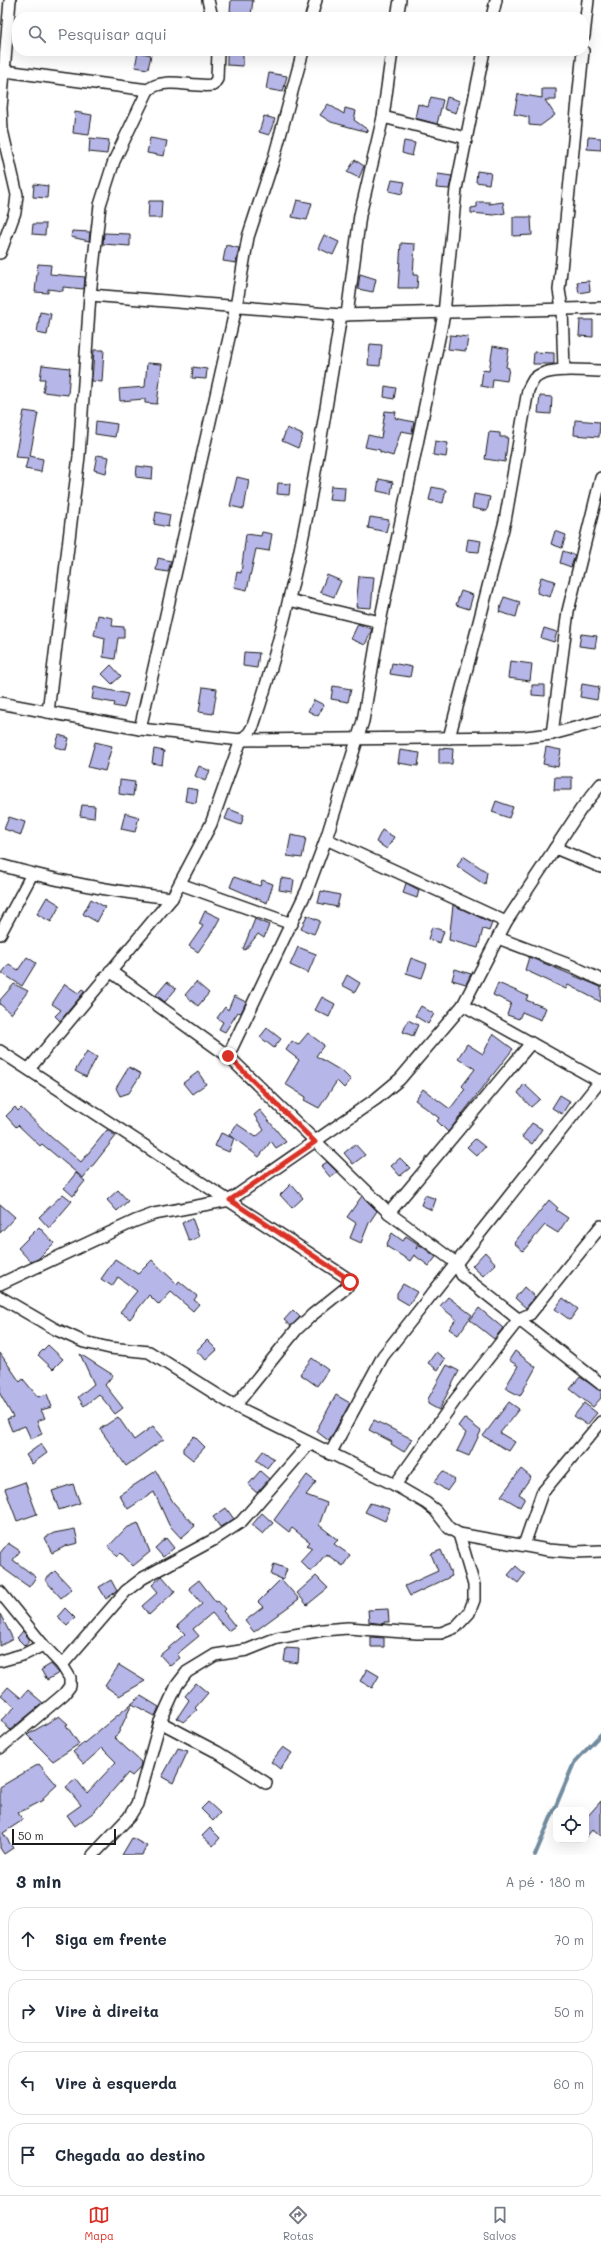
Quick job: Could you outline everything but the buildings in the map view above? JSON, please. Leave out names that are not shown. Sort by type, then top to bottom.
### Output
[{"type":"street","points":[[0,253],[15,212],[17,195],[2,130],[10,0]]},
{"type":"street","points":[[208,0],[211,12]]},
{"type":"street","points":[[312,12],[316,0]]},
{"type":"street","points":[[398,12],[400,0]]},
{"type":"street","points":[[493,12],[496,0]]},
{"type":"street","points":[[587,12],[588,0]]},
{"type":"street","points":[[48,712],[79,456],[90,295],[100,205],[114,161],[148,90],[154,85],[162,84],[201,87],[213,85],[217,78],[218,56]]},
{"type":"street","points":[[140,729],[236,307],[248,237],[274,158],[302,56]]},
{"type":"street","points":[[29,1069],[172,898],[212,824],[241,740],[250,733],[253,726],[269,678],[289,600],[312,495],[360,215],[383,117],[391,56]]},
{"type":"street","points":[[228,1056],[292,924],[326,839],[364,721],[380,622],[444,314],[456,189],[483,56]]},
{"type":"street","points":[[564,370],[562,308],[559,290],[582,56]]},
{"type":"street","points":[[5,71],[148,90]]},
{"type":"street","points":[[383,117],[466,138]]},
{"type":"street","points":[[90,295],[344,315],[444,314],[562,308],[601,308]]},
{"type":"street","points":[[449,738],[505,522],[528,390],[535,378],[545,373],[564,370],[601,371]]},
{"type":"street","points":[[552,734],[568,611],[601,478]]},
{"type":"street","points":[[289,600],[380,622]]},
{"type":"street","points":[[0,703],[140,729],[241,740],[525,737],[552,734],[601,721]]},
{"type":"street","points":[[0,1284],[135,1220],[154,1214],[230,1200],[315,1142],[400,1079],[463,1005],[506,922],[555,848],[601,784]]},
{"type":"street","points":[[326,839],[506,922]]},
{"type":"street","points":[[555,848],[601,867]]},
{"type":"street","points":[[0,865],[32,874],[138,895],[172,898]]},
{"type":"street","points":[[0,934],[32,874]]},
{"type":"street","points":[[180,884],[292,924]]},
{"type":"street","points":[[498,938],[572,966],[601,980]]},
{"type":"street","points":[[110,971],[228,1056],[389,1213],[456,1263],[462,1275],[601,1384]]},
{"type":"street","points":[[330,1454],[383,1356],[601,1081],[463,1005]]},
{"type":"street","points":[[389,1213],[531,1043]]},
{"type":"street","points":[[0,1050],[230,1200],[347,1278],[350,1282],[348,1287],[312,1315],[296,1330],[235,1406]]},
{"type":"street","points":[[395,1486],[456,1399],[519,1319],[530,1314],[601,1226]]},
{"type":"street","points":[[0,1297],[55,1329],[84,1342],[110,1348],[149,1352],[235,1406],[395,1486],[431,1506],[449,1528],[459,1534],[548,1550],[575,1552],[601,1551]]},
{"type":"street","points":[[524,1545],[542,1494],[601,1422]]},
{"type":"street","points":[[62,1665],[126,1591],[143,1578],[241,1522],[309,1444]]},
{"type":"street","points":[[93,1855],[129,1817],[137,1804],[160,1722],[177,1685],[187,1672],[215,1655],[247,1650],[277,1638],[323,1630],[348,1628],[417,1633],[441,1633],[456,1626],[469,1613],[474,1600],[474,1585],[459,1534]]},
{"type":"street","points":[[0,1592],[43,1645],[62,1665],[70,1678],[70,1686],[64,1694],[0,1748]]},
{"type":"street","points":[[0,1661],[26,1654],[43,1645]]},
{"type":"street","points":[[160,1722],[217,1752],[266,1783]]},
{"type":"waterway","points":[[535,1855],[574,1763],[601,1734]]},
{"type":"route","points":[[228,1056],[315,1142],[230,1200],[347,1278],[350,1282]]}]
